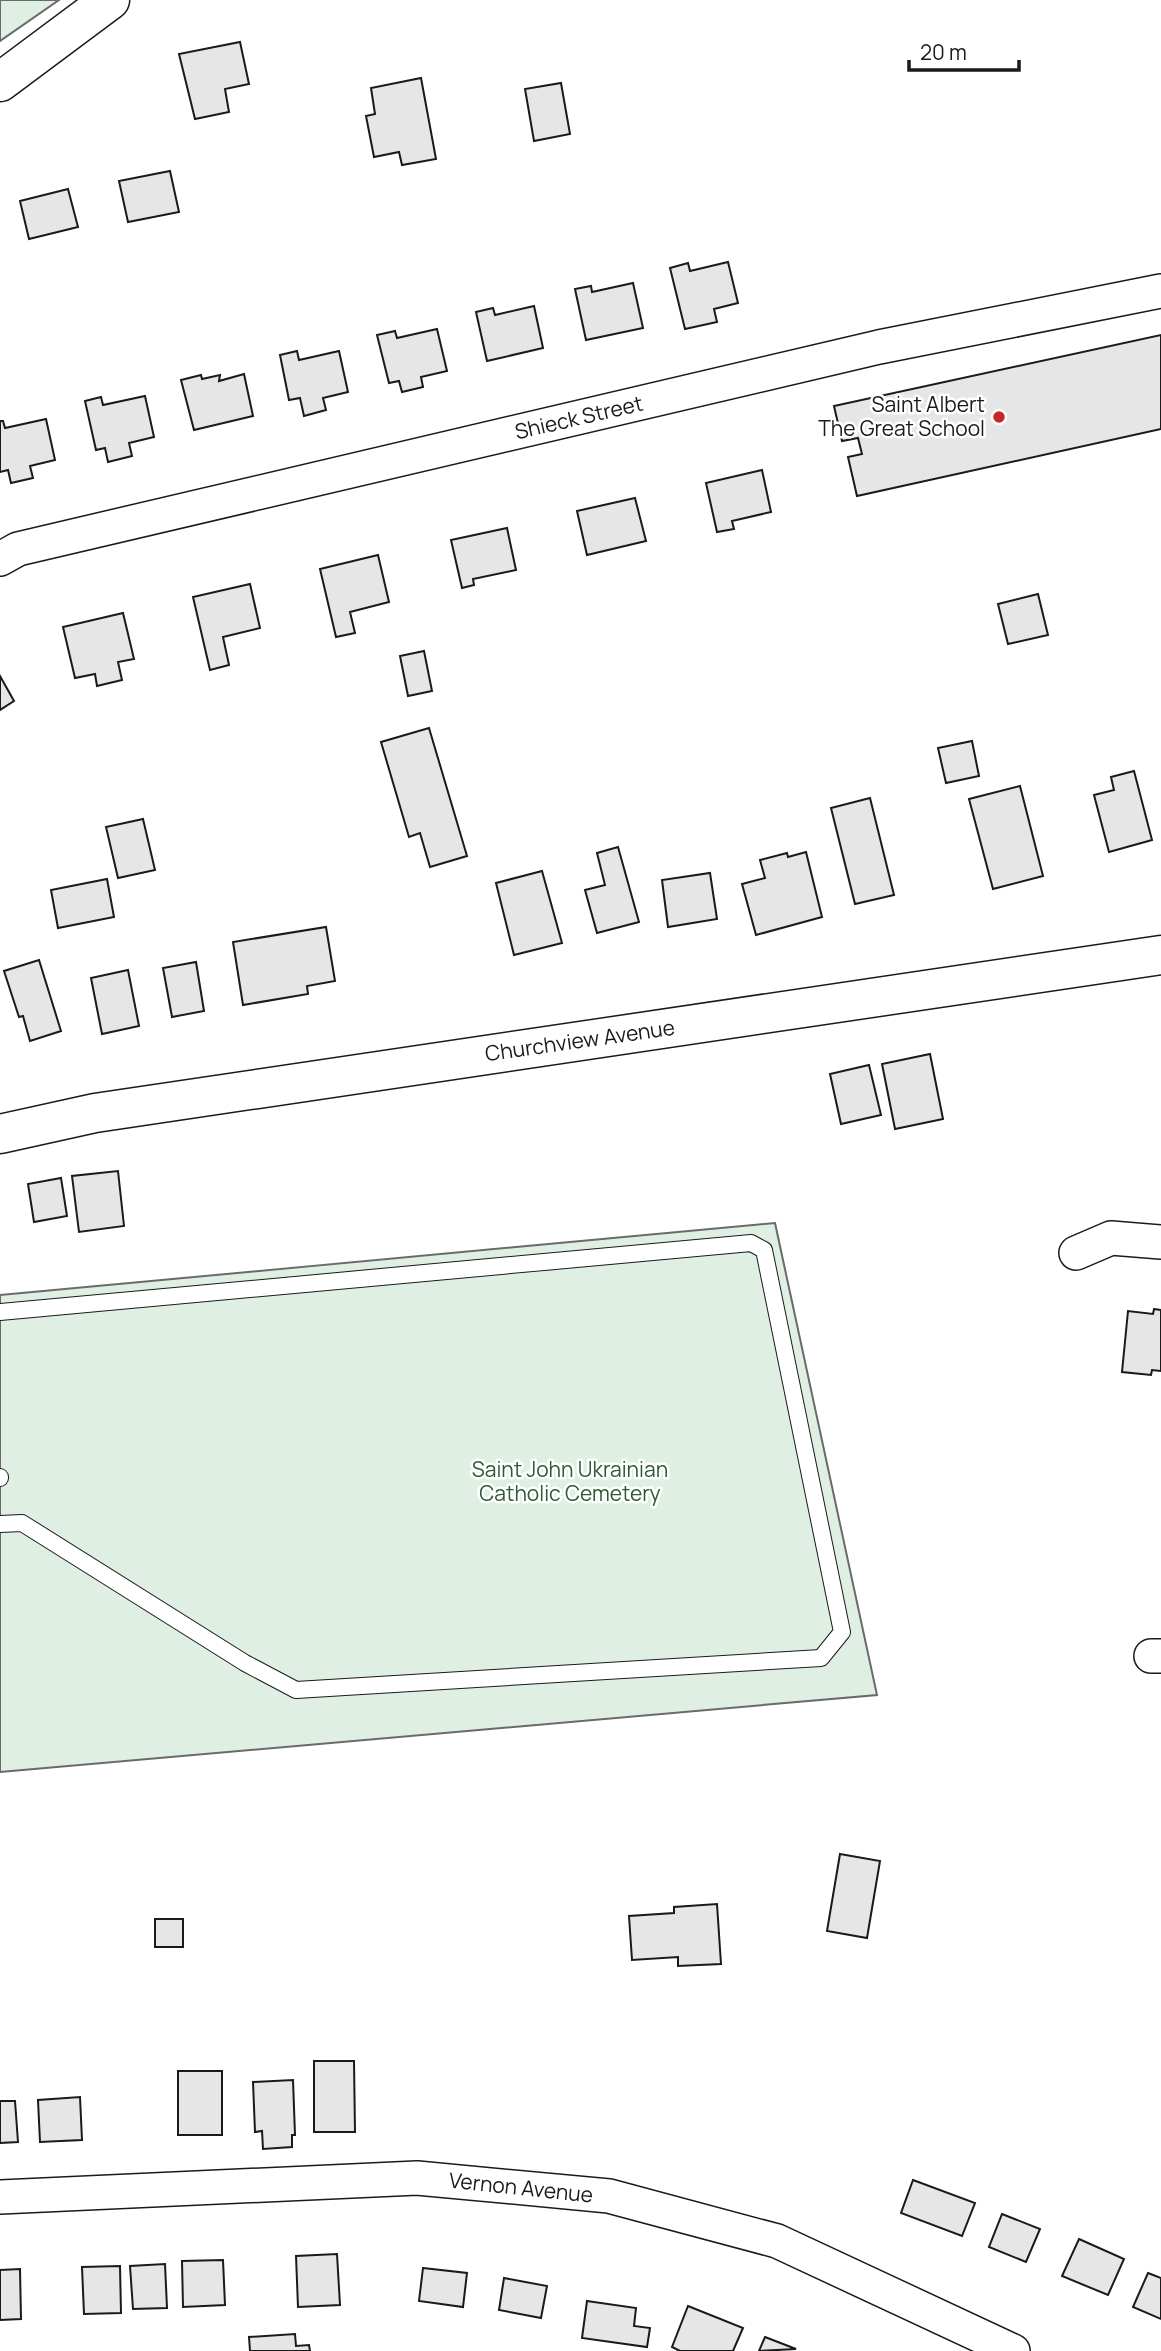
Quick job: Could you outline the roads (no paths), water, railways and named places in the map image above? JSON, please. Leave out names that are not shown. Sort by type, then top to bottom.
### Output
[{"type":"street","points":[[0,82],[99,3]]},
{"type":"street","name":"Shieck Street","points":[[0,559],[18,549],[879,347],[1161,291]]},
{"type":"street","name":"Churchview Avenue","points":[[0,1134],[94,1113],[1161,955]]},
{"type":"street","points":[[1076,1253],[1111,1238],[1161,1242]]},
{"type":"street","name":"Vernon Avenue","points":[[0,2197],[417,2178],[609,2196],[777,2241],[1013,2351]]},
{"type":"lane","points":[[0,1312],[751,1243],[764,1250],[842,1632],[821,1658],[296,1690],[245,1663],[22,1523],[0,1524]]},
{"type":"place","name":"Saint Albert The Great School","points":[[999,417]]},
{"type":"park label","name":"Saint John Ukrainian Catholic Cemetery","points":[[570,1482]]}]
